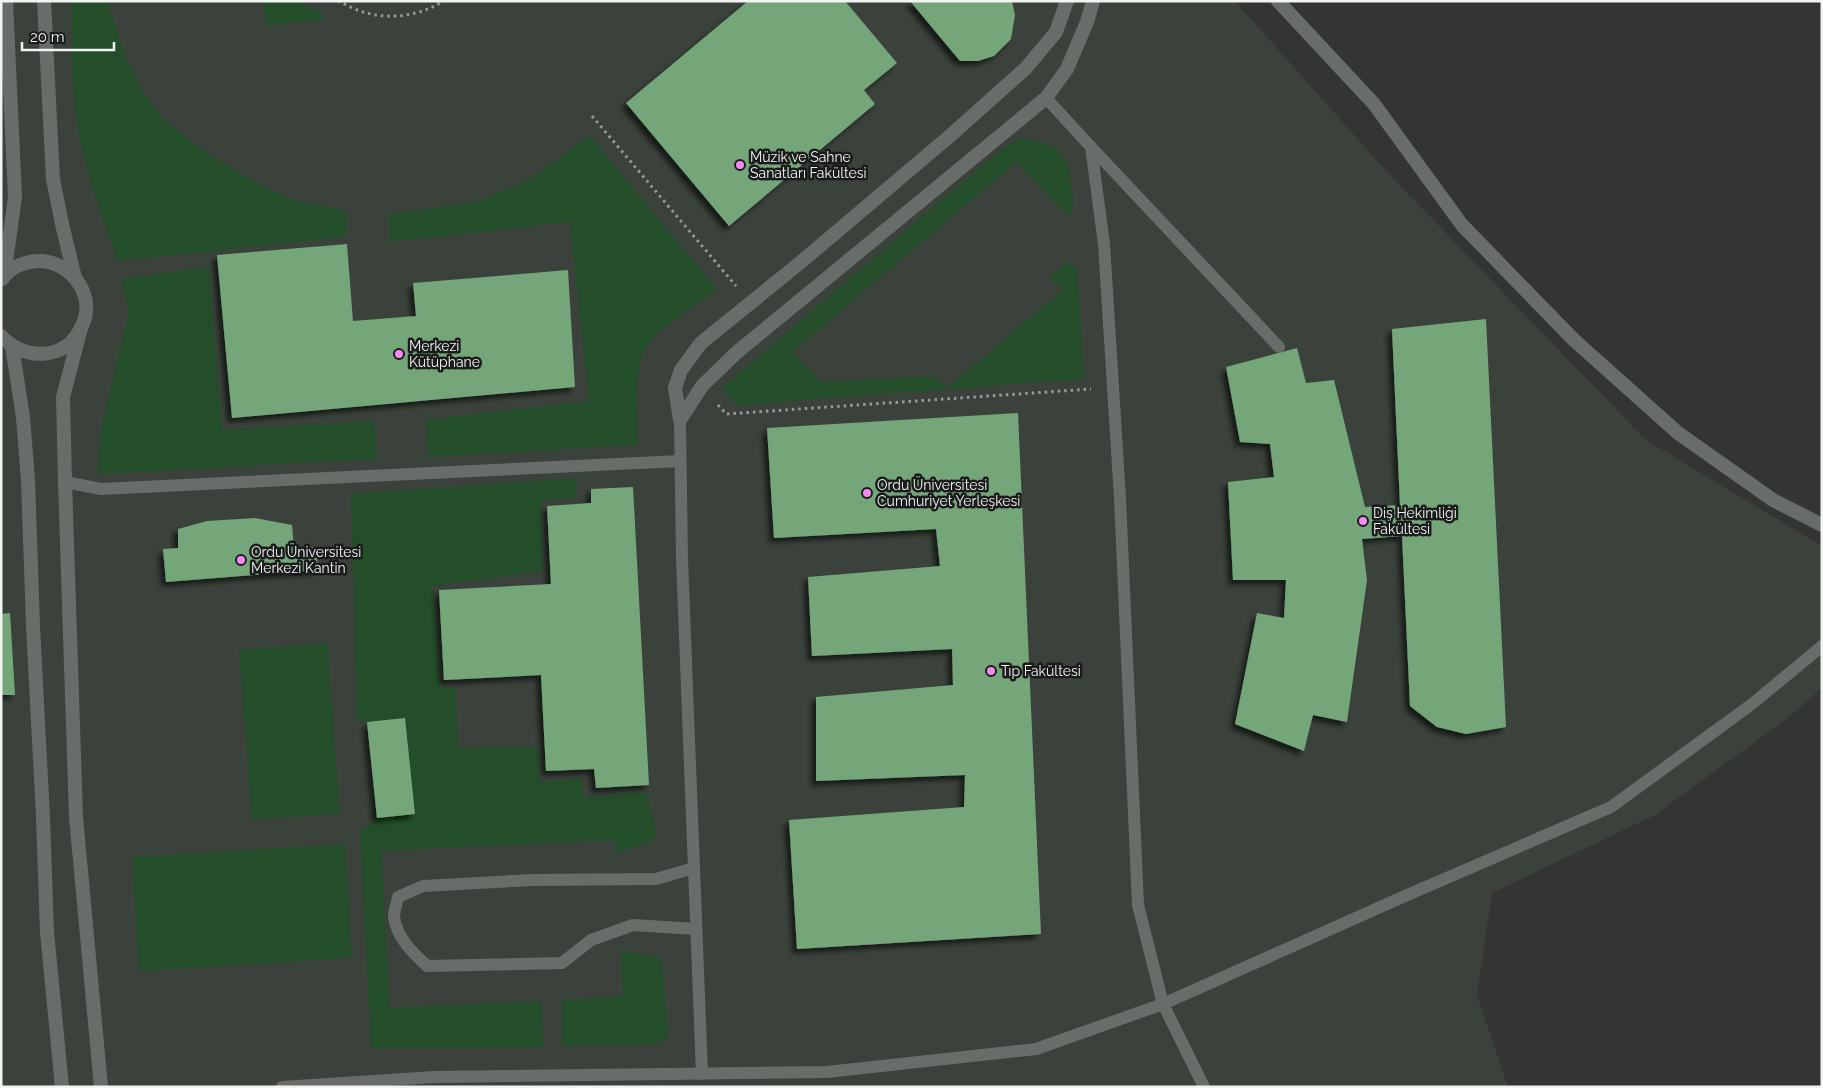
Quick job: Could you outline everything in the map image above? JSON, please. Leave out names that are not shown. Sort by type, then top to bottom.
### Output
[{"type":"street","points":[[3,278],[15,197],[6,1]]},
{"type":"street","points":[[44,1],[53,179],[76,278],[86,302],[85,316],[63,397],[76,817],[101,1087]]},
{"type":"street","points":[[680,420],[675,388],[682,370],[701,343],[801,262],[936,148],[1026,68],[1056,32],[1067,1]]},
{"type":"street","points":[[680,420],[702,386],[736,353],[1046,98],[1067,69],[1088,22],[1093,1]]},
{"type":"street","points":[[1278,1],[1374,104],[1462,225],[1574,340],[1678,433],[1773,500],[1822,525]]},
{"type":"street","points":[[3,278],[14,268],[27,262],[40,261],[54,263],[66,269],[76,278]]},
{"type":"street","points":[[4,339],[24,352],[37,355],[51,353],[63,348],[82,328]]},
{"type":"street","points":[[4,339],[23,417],[28,480],[47,932],[62,1087]]},
{"type":"lane","points":[[1046,98],[1279,347]]},
{"type":"lane","points":[[1091,146],[1104,244],[1113,387],[1138,905],[1163,1004],[1204,1087]]},
{"type":"lane","points":[[680,420],[682,559],[702,1074]]},
{"type":"lane","points":[[65,482],[101,489],[680,461]]},
{"type":"lane","points":[[282,1087],[434,1077],[827,1072],[1036,1049],[1163,1004],[1611,807],[1752,704],[1822,646]]},
{"type":"lane","points":[[694,868],[656,879],[532,880],[423,886],[398,897],[394,915],[399,934],[408,948],[427,966],[562,963],[591,940],[634,926],[696,929]]},
{"type":"path","points":[[338,1],[367,14],[402,16],[433,7],[443,1]]},
{"type":"path","points":[[592,116],[736,286]]},
{"type":"path","points":[[702,386],[726,414],[1113,387]]},
{"type":"shaded area","name":"Ordu Üniversitesi Cumhuriyet Yerleşkesi","points":[[1,1],[1235,1],[1389,174],[1645,439],[1822,546],[1822,688],[1788,718],[1655,815],[1492,893],[1477,995],[1508,1087],[1,1087]]},
{"type":"green space","points":[[72,1],[108,1],[116,29],[132,71],[146,97],[166,121],[222,162],[264,186],[298,201],[347,211],[345,237],[118,261],[100,212],[81,145],[73,81]]},
{"type":"green space","points":[[263,1],[299,1],[310,8],[321,11],[324,19],[266,26]]},
{"type":"green space","points":[[590,135],[717,289],[657,333],[642,354],[636,393],[638,445],[429,457],[426,420],[589,401],[570,222],[389,242],[389,214],[477,202],[532,178]]},
{"type":"green space","points":[[1021,139],[1044,143],[1059,152],[1064,159],[1068,168],[1073,198],[1073,207],[1069,217],[1017,162],[792,352],[821,382],[933,376],[947,388],[1064,289],[1049,278],[1065,263],[1077,268],[1084,379],[737,405],[722,388],[997,153]]},
{"type":"green space","points":[[209,267],[222,430],[374,421],[377,459],[97,474],[102,426],[129,314],[121,279]]},
{"type":"green space","points":[[577,478],[575,498],[541,500],[543,571],[432,586],[440,687],[455,688],[459,748],[538,747],[540,783],[581,778],[584,797],[646,793],[657,834],[649,843],[616,853],[615,840],[382,851],[389,1008],[541,1001],[544,1047],[371,1048],[360,830],[377,818],[415,814],[405,718],[367,722],[357,721],[351,494]]},
{"type":"green space","points":[[327,643],[340,814],[252,820],[239,650]]},
{"type":"green space","points":[[345,844],[352,958],[139,971],[132,857]]},
{"type":"green space","points":[[621,951],[659,957],[662,965],[668,1039],[654,1044],[562,1046],[562,1000],[623,996]]},
{"type":"building","name":"Müzik ve Sahne Sanatları Fakültesi","points":[[748,1],[845,1],[897,63],[864,90],[875,104],[729,226],[626,103]]},
{"type":"building","points":[[910,1],[1012,1],[1015,15],[1011,39],[994,56],[978,61],[960,61]]},
{"type":"building","name":"Merkezi Kütüphane","points":[[347,244],[353,321],[416,316],[413,283],[568,270],[575,387],[232,418],[217,255]]},
{"type":"building","name":"Diş Hekimliği Fakültesi","points":[[1486,319],[1506,727],[1466,734],[1437,727],[1410,706],[1402,536],[1362,539],[1367,580],[1347,722],[1313,715],[1304,751],[1235,724],[1257,613],[1284,618],[1286,580],[1233,580],[1228,482],[1274,477],[1270,444],[1240,442],[1226,367],[1297,348],[1306,383],[1334,380],[1365,507],[1400,505],[1392,329]]},
{"type":"building","name":"Tıp Fakültesi","points":[[1018,413],[1041,934],[797,949],[789,820],[964,807],[965,775],[816,781],[816,697],[953,685],[952,649],[812,656],[808,577],[940,566],[936,529],[774,538],[767,428]]},
{"type":"building","points":[[633,487],[649,785],[596,788],[594,769],[546,771],[541,675],[444,680],[439,590],[551,584],[547,506],[591,503],[591,489]]},
{"type":"building","name":"Ordu Üniversitesi Merkezi Kantin","points":[[255,518],[292,525],[294,548],[316,547],[318,570],[166,582],[163,549],[178,548],[178,529],[207,521]]},
{"type":"building","points":[[10,613],[15,695],[1,695],[1,614]]},
{"type":"building","points":[[405,718],[415,814],[377,818],[367,722]]},
{"type":"place","name":"Müzik ve Sahne Sanatları Fakültesi","points":[[740,165]]},
{"type":"place","name":"Merkezi Kütüphane","points":[[399,354]]},
{"type":"place","name":"Ordu Üniversitesi Cumhuriyet Yerleşkesi","points":[[867,493]]},
{"type":"place","name":"Diş Hekimliği Fakültesi","points":[[1363,521]]},
{"type":"place","name":"Ordu Üniversitesi Merkezi Kantin","points":[[241,560]]},
{"type":"place","name":"Tıp Fakültesi","points":[[991,671]]}]
